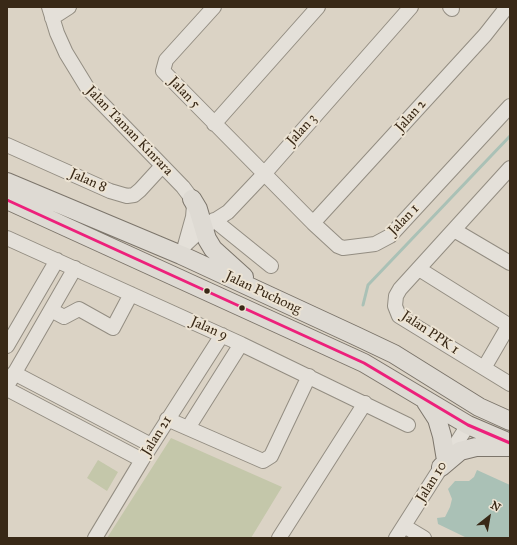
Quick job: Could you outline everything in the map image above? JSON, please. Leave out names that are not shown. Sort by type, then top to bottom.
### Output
[{"type":"main road","name":"Jalan Puchong","points":[[7,182],[183,250],[268,296],[356,336],[414,366],[479,407],[510,421]]},
{"type":"main road","points":[[192,199],[208,224],[207,239],[219,257],[268,296]]},
{"type":"main road","name":"Jalan Puchong","points":[[7,200],[364,363],[468,426],[510,443]]},
{"type":"main road","points":[[133,258],[158,262],[171,261],[183,250],[190,274],[217,296]]},
{"type":"main road","points":[[414,366],[424,385],[459,407],[465,415],[468,426],[478,423],[486,424],[510,434]]},
{"type":"main road","points":[[412,391],[427,402],[437,419],[442,436],[444,464]]},
{"type":"main road","points":[[444,464],[460,451],[476,447],[510,447]]},
{"type":"street","points":[[51,12],[69,7]]},
{"type":"street","name":"Jalan 5","points":[[214,7],[166,60],[163,71],[264,174]]},
{"type":"street","points":[[214,124],[318,7]]},
{"type":"street","name":"Jalan 3","points":[[183,250],[208,224],[228,212],[264,174],[411,7]]},
{"type":"street","name":"Jalan 2","points":[[313,223],[485,35],[506,7]]},
{"type":"street","name":"Jalan Taman Kinrara","points":[[51,12],[66,53],[88,89],[183,187],[192,199]]},
{"type":"street","name":"Jalan 1","points":[[264,174],[338,246],[343,248],[375,244],[390,236],[510,106]]},
{"type":"street","name":"Jalan 8","points":[[7,145],[110,192],[127,196],[134,195],[140,190],[162,166]]},
{"type":"street","name":"Jalan PPK 1","points":[[510,168],[400,289],[396,296],[395,306],[399,316],[510,384]]},
{"type":"street","points":[[183,250],[194,217],[194,205],[192,199]]},
{"type":"street","points":[[208,224],[271,266]]},
{"type":"street","points":[[454,230],[508,259]]},
{"type":"street","name":"Jalan 9","points":[[9,242],[57,260],[222,335],[408,425]]},
{"type":"street","points":[[7,346],[57,260]]},
{"type":"street","points":[[75,268],[7,387],[142,460]]},
{"type":"street","points":[[419,269],[509,325],[484,368]]},
{"type":"street","points":[[51,310],[64,317],[79,309],[113,328],[131,294]]},
{"type":"street","name":"Jalan 21","points":[[95,538],[151,445],[222,335]]},
{"type":"street","points":[[188,428],[241,344]]},
{"type":"street","points":[[14,373],[151,445]]},
{"type":"street","points":[[168,419],[259,460],[267,460],[309,376]]},
{"type":"street","points":[[282,537],[365,403]]},
{"type":"street","name":"Jalan 10","points":[[396,538],[468,426]]},
{"type":"street","points":[[404,526],[424,538]]},
{"type":"shaded area","points":[[171,438],[282,487],[251,538],[107,538]]},
{"type":"shaded area","points":[[98,460],[118,472],[107,491],[87,478]]},
{"type":"shaded area","points":[[477,470],[510,485],[510,538],[467,538],[438,524],[437,518],[445,517],[450,507],[452,499],[448,489],[455,481],[469,481],[474,477]]},
{"type":"waterway","points":[[363,305],[368,285],[510,136]]},
{"type":"transit line","points":[[7,200],[364,363],[468,425],[510,443]]}]
